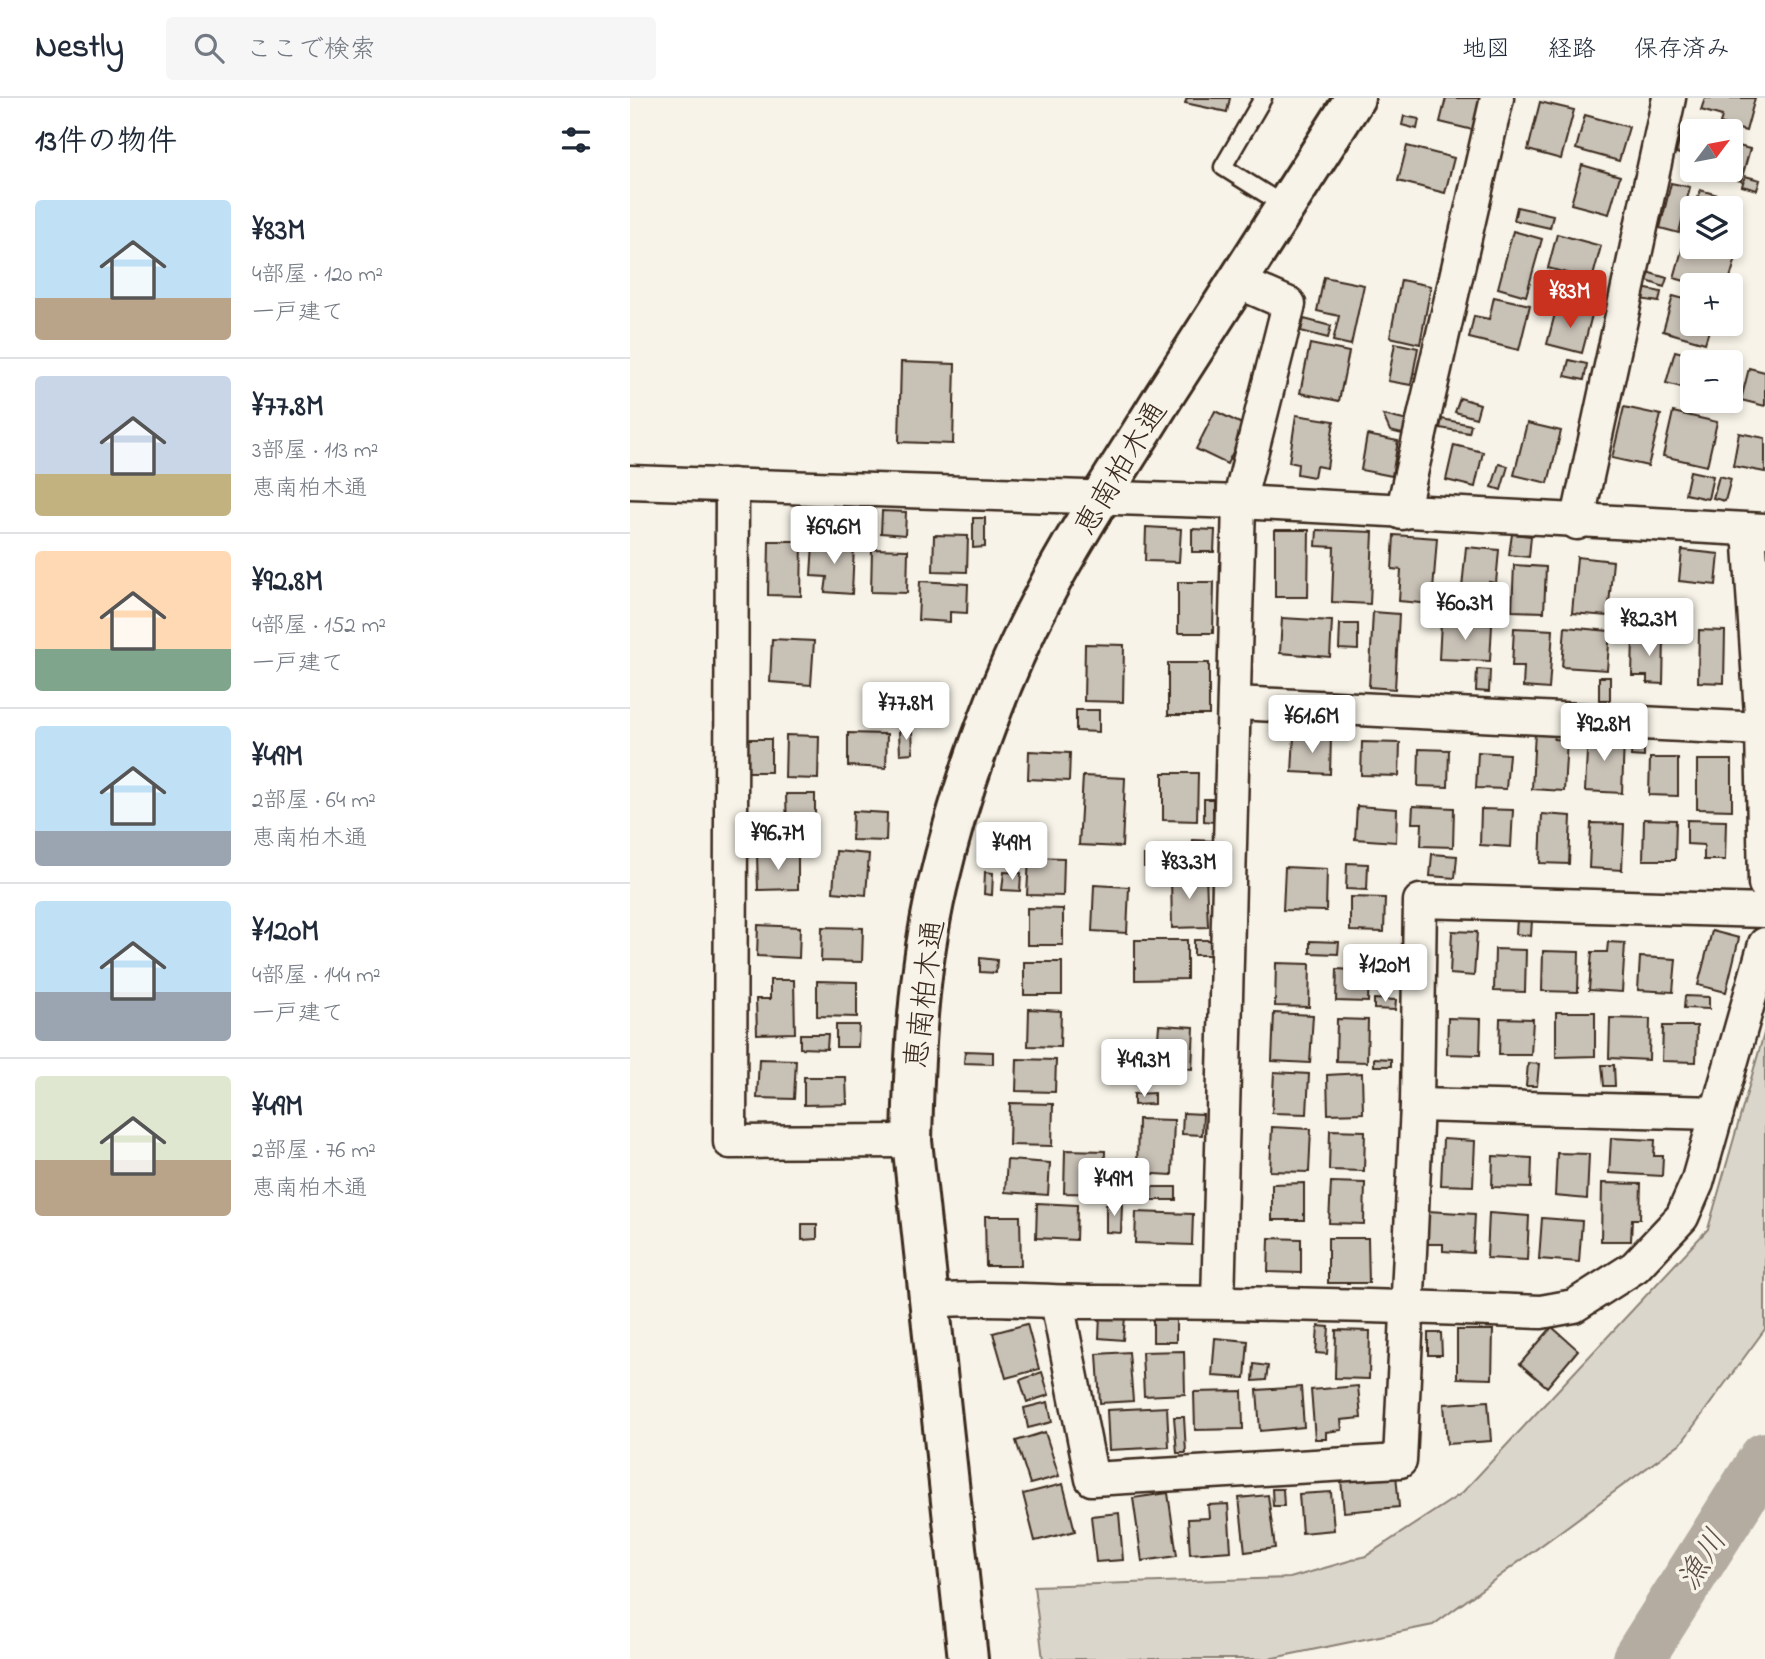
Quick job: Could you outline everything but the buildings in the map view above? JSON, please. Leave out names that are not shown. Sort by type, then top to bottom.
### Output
[{"type":"street","name":"恵南柏木通","points":[[968,1659],[932,1301],[912,1141],[914,1070],[923,964],[938,887],[961,804],[1004,681],[1036,611],[1101,498],[1236,281],[1355,98]]},
{"type":"street","points":[[1402,513],[1497,98]]},
{"type":"street","points":[[1577,523],[1669,98]]},
{"type":"street","points":[[1218,1302],[1236,703],[1239,502],[1289,304],[1236,281]]},
{"type":"street","points":[[630,482],[1239,502],[1577,523],[1757,530],[1765,884]]},
{"type":"street","points":[[732,485],[730,1142],[912,1141]]},
{"type":"street","points":[[1236,703],[1762,729]]},
{"type":"street","points":[[1057,1302],[1092,1479],[1400,1461],[1417,1105],[1420,901],[1765,911]]},
{"type":"street","points":[[932,1301],[963,1298],[1057,1302],[1218,1302],[1541,1312],[1574,1306],[1635,1267],[1682,1217],[1697,1183],[1765,944]]},
{"type":"street","points":[[1417,1105],[1717,1113]]},
{"type":"lane","points":[[1263,98],[1223,167],[1285,206]]},
{"type":"shaded area","points":[[1765,1030],[1765,1329],[1682,1442],[1433,1625],[1268,1659],[1043,1659],[1034,1586],[1290,1578],[1366,1556],[1462,1493],[1708,1229]]},
{"type":"waterway","name":"漁川","points":[[1638,1659],[1765,1458]]}]
